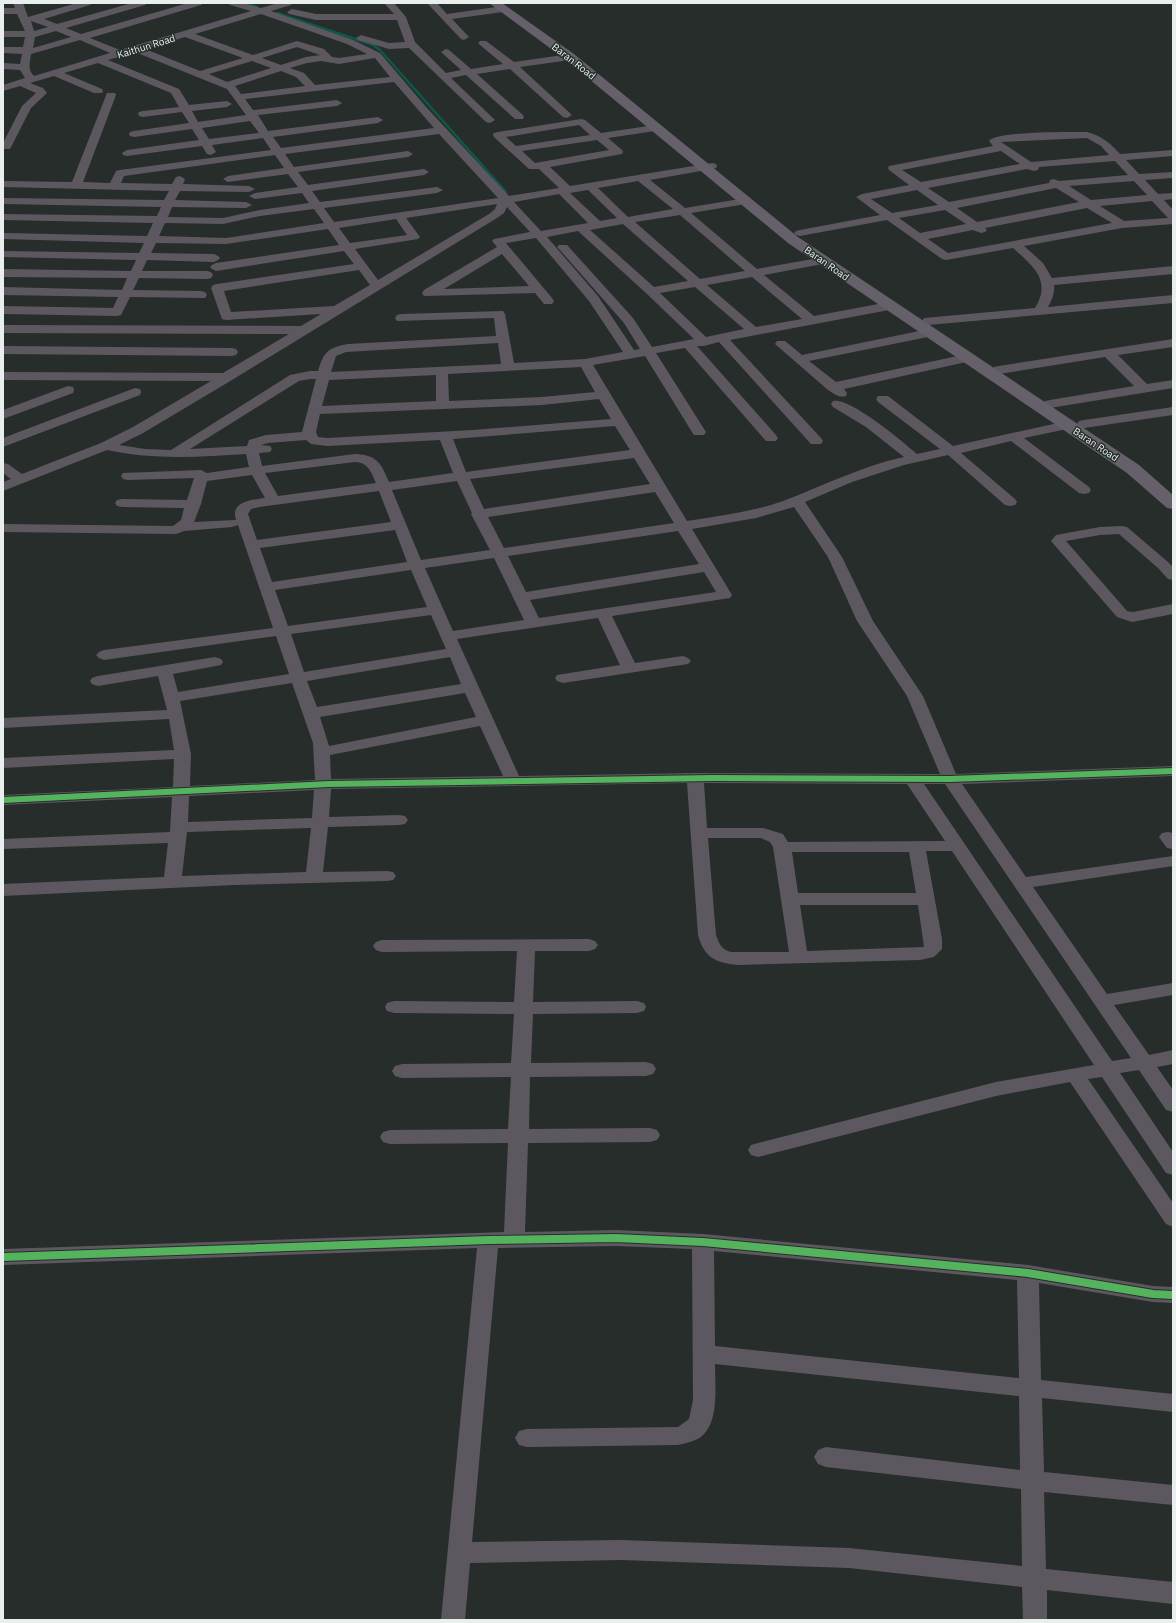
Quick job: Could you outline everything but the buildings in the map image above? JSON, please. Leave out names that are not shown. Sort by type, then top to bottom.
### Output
[{"type":"main road","name":"Baran Road","points":[[501,5],[600,73],[708,166],[746,201],[793,240],[889,306],[928,327],[999,370],[1050,404],[1076,423],[1173,504]]},
{"type":"main road","name":"Baran Road","points":[[540,32],[655,128],[928,327],[967,358],[1120,449],[1173,492]]},
{"type":"street","points":[[30,19],[87,3]]},
{"type":"street","points":[[3,34],[30,34],[142,3]]},
{"type":"street","points":[[3,50],[26,52],[80,38],[198,3]]},
{"type":"street","points":[[233,3],[262,7],[358,45],[377,55],[504,200],[545,234],[622,313],[699,432]]},
{"type":"street","name":"Kaithun Road","points":[[3,88],[186,34],[262,7],[276,7],[288,3]]},
{"type":"street","points":[[389,3],[401,17],[412,45],[490,120]]},
{"type":"street","points":[[432,3],[464,37]]},
{"type":"street","points":[[445,17],[501,5]]},
{"type":"street","points":[[3,12],[18,7],[30,19],[56,27],[121,54]]},
{"type":"street","points":[[276,7],[311,16],[401,17]]},
{"type":"street","points":[[311,16],[314,21],[320,24],[376,43],[389,46],[412,45]]},
{"type":"street","points":[[30,19],[30,34],[24,67],[25,72],[32,80]]},
{"type":"street","points":[[186,34],[302,76],[313,88]]},
{"type":"street","points":[[483,43],[512,66],[567,115]]},
{"type":"street","points":[[200,74],[299,44],[321,51],[327,56],[328,59]]},
{"type":"street","points":[[137,49],[228,85],[239,97],[331,226],[377,286]]},
{"type":"street","points":[[446,52],[519,117]]},
{"type":"street","points":[[228,85],[306,60],[321,58],[339,61],[377,55]]},
{"type":"street","points":[[443,76],[570,57]]},
{"type":"street","points":[[100,60],[172,89],[176,93],[184,110],[216,161]]},
{"type":"street","points":[[3,66],[24,67]]},
{"type":"street","points":[[56,73],[98,91]]},
{"type":"street","points":[[239,97],[396,78]]},
{"type":"street","points":[[3,83],[19,84],[39,90],[42,93],[27,106],[6,147]]},
{"type":"street","points":[[8,310],[24,291],[75,203],[111,95]]},
{"type":"street","points":[[134,134],[195,126],[252,115],[337,103]]},
{"type":"street","points":[[143,114],[227,104]]},
{"type":"street","points":[[312,106],[327,127]]},
{"type":"street","points":[[370,110],[424,172],[470,230]]},
{"type":"street","points":[[127,153],[378,120]]},
{"type":"street","points":[[581,122],[599,136],[618,152],[533,167],[498,135],[581,122]]},
{"type":"street","points":[[515,149],[655,128]]},
{"type":"street","points":[[114,186],[120,174],[442,130]]},
{"type":"street","points":[[1122,225],[995,144],[994,141],[1004,138],[1087,135],[1101,140],[1173,217]]},
{"type":"street","points":[[1002,148],[893,168],[977,226],[1002,246]]},
{"type":"street","points":[[1173,153],[1029,165],[862,197],[946,256],[1122,225],[1173,221]]},
{"type":"street","points":[[228,179],[408,154]]},
{"type":"street","points":[[541,165],[597,225]]},
{"type":"street","points":[[3,236],[226,241],[453,208],[708,166]]},
{"type":"street","points":[[3,184],[114,186],[178,183],[252,192],[305,188],[424,172]]},
{"type":"street","points":[[800,234],[1058,184],[1173,175]]},
{"type":"street","points":[[641,178],[683,210],[754,274],[812,321]]},
{"type":"street","points":[[8,310],[117,312],[178,183]]},
{"type":"street","points":[[590,186],[625,220],[696,284],[753,331]]},
{"type":"street","points":[[3,217],[228,221],[260,213],[438,190]]},
{"type":"street","points":[[919,237],[1088,204],[1173,196]]},
{"type":"street","points":[[517,198],[594,299],[631,355]]},
{"type":"street","points":[[3,487],[106,446],[138,430],[470,230],[500,211],[504,200]]},
{"type":"street","points":[[3,201],[246,206]]},
{"type":"street","points":[[548,301],[498,242],[683,210],[746,201]]},
{"type":"street","points":[[3,254],[142,257],[215,262],[414,237],[399,216]]},
{"type":"street","points":[[581,228],[651,291],[704,342]]},
{"type":"street","points":[[1015,244],[1042,270],[1048,282],[1048,299],[1039,311]]},
{"type":"street","points":[[504,248],[428,293],[538,289]]},
{"type":"street","points":[[651,291],[824,261]]},
{"type":"street","points":[[338,310],[226,316],[217,288],[362,266]]},
{"type":"street","points":[[1048,282],[1173,270]]},
{"type":"street","points":[[465,272],[480,291]]},
{"type":"street","points":[[3,273],[207,275]]},
{"type":"street","points":[[3,291],[201,295]]},
{"type":"street","points":[[799,358],[928,327],[1039,311],[1173,299]]},
{"type":"street","points":[[175,453],[295,378],[305,375],[324,376],[442,371],[585,363],[689,345],[753,331],[889,306]]},
{"type":"street","points":[[401,318],[499,314],[508,367]]},
{"type":"street","points":[[3,329],[304,330]]},
{"type":"street","points":[[74,375],[92,329]]},
{"type":"street","points":[[722,338],[816,441]]},
{"type":"street","points":[[309,436],[327,359],[332,352],[340,349],[503,339]]},
{"type":"street","points":[[999,370],[1173,343]]},
{"type":"street","points":[[781,344],[851,401]]},
{"type":"street","points":[[689,345],[771,438]]},
{"type":"street","points":[[3,350],[232,352]]},
{"type":"street","points":[[1108,353],[1144,389]]},
{"type":"street","points":[[833,387],[967,358]]},
{"type":"street","points":[[448,636],[725,595],[619,422],[585,363]]},
{"type":"street","points":[[442,371],[443,405]]},
{"type":"street","points":[[3,376],[74,375],[228,377]]},
{"type":"street","points":[[1050,404],[1173,384]]},
{"type":"street","points":[[3,414],[68,390]]},
{"type":"street","points":[[3,443],[135,392]]},
{"type":"street","points":[[315,410],[542,401],[604,395]]},
{"type":"street","points":[[884,399],[951,451],[1010,502]]},
{"type":"street","points":[[838,404],[872,424],[915,459]]},
{"type":"street","points":[[268,587],[684,526],[756,514],[796,500],[847,479],[894,464],[1147,407]]},
{"type":"street","points":[[1076,423],[1173,411]]},
{"type":"street","points":[[259,449],[254,443],[266,439],[309,436],[315,440],[327,442],[546,430],[619,422]]},
{"type":"street","points":[[445,436],[460,475],[478,514],[499,552],[534,624]]},
{"type":"street","points":[[1014,437],[1084,490]]},
{"type":"street","points":[[327,442],[356,458]]},
{"type":"street","points":[[106,446],[131,452],[175,453],[259,449]]},
{"type":"street","points":[[259,449],[255,470],[274,501]]},
{"type":"street","points":[[183,527],[188,522],[194,504],[201,476],[204,452]]},
{"type":"street","points":[[314,877],[323,785],[323,752],[312,713],[241,514],[242,509],[250,505],[274,501],[460,475],[639,453]]},
{"type":"street","points":[[128,476],[201,476],[356,458],[366,459],[373,463],[416,565],[513,781]]},
{"type":"street","points":[[3,467],[21,480]]},
{"type":"street","points":[[478,514],[660,487]]},
{"type":"street","points":[[796,500],[835,557],[865,621],[915,696],[950,779],[1173,1105]]},
{"type":"street","points":[[122,503],[194,504]]},
{"type":"street","points":[[3,528],[168,531],[183,527],[232,523]]},
{"type":"street","points":[[253,546],[399,525]]},
{"type":"street","points":[[1173,576],[1168,564],[1122,530],[1100,531],[1061,538],[1058,541],[1122,614],[1132,617],[1173,610]]},
{"type":"street","points":[[520,596],[708,568]]},
{"type":"street","points":[[104,655],[283,632],[436,610]]},
{"type":"street","points":[[603,614],[630,669]]},
{"type":"street","points":[[3,723],[173,706],[299,678],[455,652]]},
{"type":"street","points":[[563,678],[683,661]]},
{"type":"street","points":[[98,681],[215,662]]},
{"type":"street","points":[[164,670],[183,754],[178,832],[172,882]]},
{"type":"street","points":[[312,713],[471,687]]},
{"type":"street","points":[[323,752],[486,720]]},
{"type":"street","points":[[3,763],[183,754]]},
{"type":"street","points":[[3,800],[323,785],[695,778],[950,779],[1173,771]]},
{"type":"street","points":[[695,778],[707,935],[709,944],[713,951],[719,955],[734,959],[928,953],[933,949],[934,944],[916,847]]},
{"type":"street","points":[[912,779],[1173,1168]]},
{"type":"street","points":[[3,844],[319,823],[399,820]]},
{"type":"street","points":[[700,833],[763,833],[777,838],[782,847],[799,958]]},
{"type":"street","points":[[782,847],[957,846]]},
{"type":"street","points":[[1020,883],[1173,860]]},
{"type":"street","points":[[3,890],[172,882],[387,876]]},
{"type":"street","points":[[790,899],[926,899]]},
{"type":"street","points":[[514,1239],[526,945]]},
{"type":"street","points":[[382,946],[589,945]]},
{"type":"street","points":[[1101,1001],[1173,989]]},
{"type":"street","points":[[394,1007],[637,1007]]},
{"type":"street","points":[[758,1150],[996,1089],[1143,1061],[1173,1057]]},
{"type":"street","points":[[402,1071],[646,1069]]},
{"type":"street","points":[[1075,1075],[1173,1219]]},
{"type":"street","points":[[390,1137],[650,1135]]},
{"type":"street","points":[[3,1257],[514,1239],[616,1238],[704,1242],[1028,1273],[1153,1294],[1173,1295]]},
{"type":"street","points":[[453,1620],[488,1240]]},
{"type":"street","points":[[526,1438],[654,1438],[678,1436],[691,1433],[701,1421],[704,1400],[704,1242]]},
{"type":"street","points":[[1028,1273],[1035,1620]]},
{"type":"street","points":[[704,1354],[813,1364],[1173,1403]]},
{"type":"street","points":[[826,1457],[1032,1481],[1173,1495]]},
{"type":"street","points":[[459,1553],[622,1550],[849,1558],[1173,1593]]},
{"type":"waterway","points":[[247,3],[257,7]]},
{"type":"waterway","points":[[277,13],[373,45],[380,50],[506,192]]},
{"type":"cycle path","points":[[3,800],[329,784],[713,778],[950,779],[1173,771]]},
{"type":"cycle path","points":[[3,1257],[488,1240],[616,1238],[703,1242],[1028,1273],[1153,1294],[1173,1295]]}]
